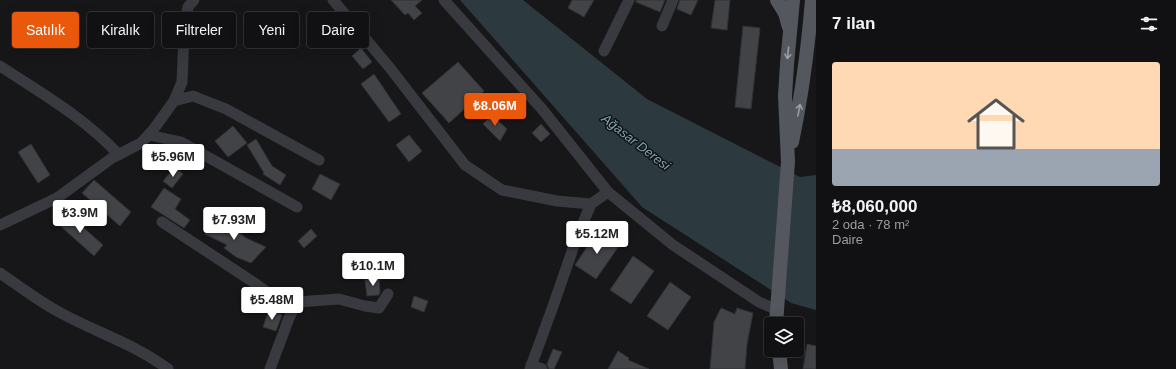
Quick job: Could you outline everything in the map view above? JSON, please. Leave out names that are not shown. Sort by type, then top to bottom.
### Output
[{"type":"main road","points":[[777,0],[785,13],[790,32]]},
{"type":"main road","points":[[777,314],[788,162],[785,96],[793,0]]},
{"type":"main road","points":[[788,162],[800,106],[812,0]]},
{"type":"main road","points":[[774,369],[775,357]]},
{"type":"main road","points":[[780,357],[781,369]]},
{"type":"street","points":[[0,225],[57,198],[112,158],[142,144],[174,102],[182,82],[184,35],[188,7],[194,0]]},
{"type":"street","points":[[333,0],[390,68],[465,165],[502,190],[557,201],[591,204]]},
{"type":"street","points":[[444,0],[542,109],[608,192],[673,245],[777,314]]},
{"type":"street","points":[[604,51],[629,0]]},
{"type":"street","points":[[662,26],[673,0]]},
{"type":"street","points":[[0,66],[78,118],[103,137],[119,154]]},
{"type":"street","points":[[174,102],[193,96],[226,109],[319,160]]},
{"type":"street","points":[[149,135],[181,142],[297,206]]},
{"type":"street","points":[[542,369],[530,367],[577,237],[591,204],[608,192]]},
{"type":"street","points":[[162,222],[278,300],[297,302],[339,299],[379,308],[388,294]]},
{"type":"street","points":[[0,273],[58,312],[114,338],[158,361],[168,369]]},
{"type":"street","points":[[270,369],[289,318],[297,302]]},
{"type":"water","name":"Ağasar Deresi","points":[[460,0],[523,0],[647,99],[800,177],[816,175],[816,310],[791,303],[642,207]]},
{"type":"building","points":[[391,0],[422,0],[415,6],[422,13],[414,20],[408,13],[405,15]]},
{"type":"building","points":[[572,0],[594,0],[584,17],[568,8]]},
{"type":"building","points":[[636,0],[665,0],[660,12],[636,2]]},
{"type":"building","points":[[680,0],[698,0],[691,15],[677,9]]},
{"type":"building","points":[[715,0],[730,0],[727,30],[711,28]]},
{"type":"building","points":[[743,26],[760,28],[751,109],[735,107]]},
{"type":"building","points":[[361,48],[372,62],[363,69],[352,56]]},
{"type":"building","points":[[458,62],[484,91],[449,123],[422,93]]},
{"type":"building","points":[[374,74],[401,114],[389,122],[361,84]]},
{"type":"building","points":[[492,115],[507,129],[500,141],[483,124]]},
{"type":"building","points":[[541,124],[550,134],[541,142],[532,133]]},
{"type":"building","points":[[233,126],[247,143],[228,157],[215,141]]},
{"type":"building","points":[[409,135],[422,151],[409,162],[396,145]]},
{"type":"building","points":[[256,139],[272,166],[286,175],[280,185],[263,174],[264,173],[247,145]]},
{"type":"building","points":[[31,144],[50,175],[38,183],[18,152]]},
{"type":"building","points":[[175,167],[183,174],[172,188],[163,181]]},
{"type":"building","points":[[320,174],[340,184],[331,200],[312,189]]},
{"type":"building","points":[[94,180],[131,212],[120,226],[82,193]]},
{"type":"building","points":[[164,188],[181,199],[175,209],[190,220],[184,228],[151,207]]},
{"type":"building","points":[[66,212],[103,245],[94,256],[57,223]]},
{"type":"building","points":[[213,217],[229,225],[246,238],[266,247],[251,263],[236,257],[224,248],[227,245],[205,234]]},
{"type":"building","points":[[311,229],[317,236],[304,248],[298,241]]},
{"type":"building","points":[[597,232],[619,246],[596,279],[575,265]]},
{"type":"building","points":[[633,256],[654,271],[631,304],[610,290]]},
{"type":"building","points":[[379,279],[379,295],[367,296],[365,280]]},
{"type":"building","points":[[670,282],[691,297],[668,330],[647,316]]},
{"type":"building","points":[[414,296],[428,301],[424,312],[411,307]]},
{"type":"building","points":[[721,308],[735,314],[737,308],[753,313],[747,344],[745,369],[710,369],[714,322]]},
{"type":"building","points":[[269,310],[282,315],[276,331],[263,327]]},
{"type":"building","points":[[807,344],[816,346],[816,369],[803,369]]},
{"type":"building","points":[[553,349],[562,352],[554,369],[549,369],[547,364]]},
{"type":"building","points":[[618,351],[629,358],[628,360],[649,369],[608,369]]}]
